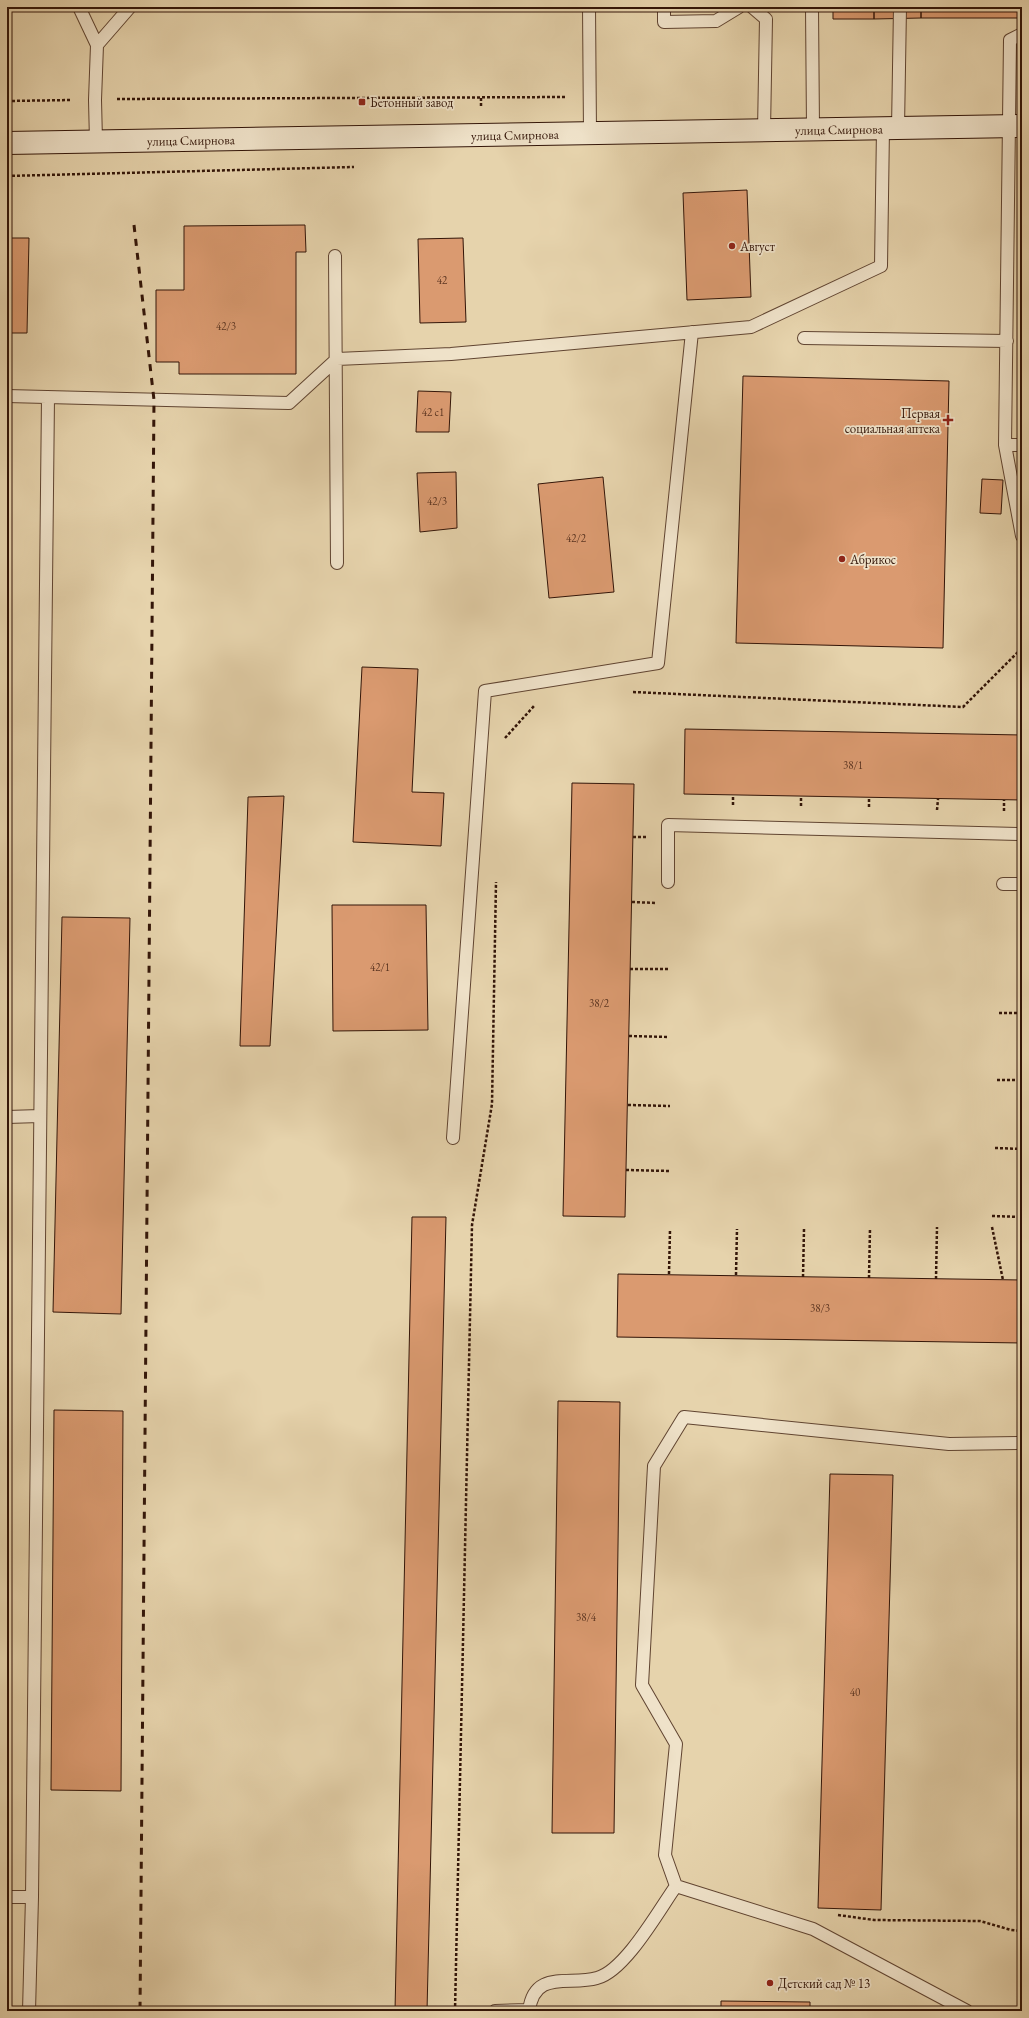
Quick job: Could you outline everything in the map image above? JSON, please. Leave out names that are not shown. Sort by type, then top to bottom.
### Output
[{"type":"main road","name":"улица Смирнова","points":[[7,143],[1016,126]]},
{"type":"lane","points":[[79,7],[97,45],[95,100],[96,141]]},
{"type":"lane","points":[[97,45],[130,7]]},
{"type":"lane","points":[[589,7],[590,133]]},
{"type":"lane","points":[[664,7],[664,22],[716,21],[739,7]]},
{"type":"lane","points":[[752,7],[766,19],[764,130]]},
{"type":"lane","points":[[812,7],[813,129]]},
{"type":"lane","points":[[7,396],[289,403],[337,360],[451,354],[751,327],[881,266],[900,7]]},
{"type":"lane","points":[[1022,34],[1010,40],[1016,126],[1007,341],[1005,445],[1022,536]]},
{"type":"lane","points":[[335,256],[337,360],[337,563]]},
{"type":"lane","points":[[453,1138],[485,691],[658,663],[692,332]]},
{"type":"lane","points":[[804,338],[1007,341]]},
{"type":"lane","points":[[29,2011],[32,1897],[48,397]]},
{"type":"lane","points":[[1005,445],[1022,445]]},
{"type":"lane","points":[[668,882],[668,825],[1022,834]]},
{"type":"lane","points":[[1003,884],[1022,884]]},
{"type":"lane","points":[[7,1117],[40,1116]]},
{"type":"lane","points":[[676,1886],[665,1855],[676,1744],[642,1685],[654,1466],[684,1417],[949,1444],[1022,1443]]},
{"type":"lane","points":[[495,2011],[529,2010],[532,1995],[541,1987],[552,1982],[597,1978],[613,1970],[625,1959],[676,1886]]},
{"type":"lane","points":[[676,1886],[813,1929],[967,2011]]},
{"type":"lane","points":[[7,1897],[32,1897]]},
{"type":"path","points":[[7,101],[590,97]]},
{"type":"path","points":[[630,692],[964,707],[1022,648]]},
{"type":"path","points":[[504,739],[535,705]]},
{"type":"path","points":[[455,2011],[472,1225],[492,1104],[496,880]]},
{"type":"path","points":[[632,902],[661,903]]},
{"type":"path","points":[[630,969],[669,969]]},
{"type":"path","points":[[1000,1013],[1022,1013]]},
{"type":"path","points":[[629,1036],[669,1037]]},
{"type":"path","points":[[997,1080],[1022,1080]]},
{"type":"path","points":[[628,1105],[670,1106]]},
{"type":"path","points":[[995,1148],[1022,1149]]},
{"type":"path","points":[[626,1170],[670,1171]]},
{"type":"path","points":[[992,1216],[1022,1217]]},
{"type":"path","points":[[936,1279],[937,1227]]},
{"type":"path","points":[[992,1227],[1003,1280]]},
{"type":"path","points":[[870,1228],[870,1278]]},
{"type":"path","points":[[736,1275],[737,1229]]},
{"type":"path","points":[[803,1277],[804,1229]]},
{"type":"path","points":[[669,1274],[670,1230]]},
{"type":"path","points":[[835,1915],[874,1920],[980,1921],[1011,1930],[1022,1931]]},
{"type":"building","points":[[833,7],[874,7],[874,19],[833,19]]},
{"type":"building","points":[[874,7],[921,7],[921,18],[874,19]]},
{"type":"building","points":[[921,7],[1022,7],[1022,18],[921,18]]},
{"type":"building","points":[[747,190],[751,297],[687,300],[683,193]]},
{"type":"building","points":[[305,225],[306,252],[296,252],[296,374],[179,374],[179,362],[156,362],[156,290],[184,290],[184,226]]},
{"type":"building","points":[[7,238],[29,238],[27,333],[7,333]]},
{"type":"building","points":[[463,238],[466,322],[420,323],[418,239]]},
{"type":"building","name":"Абрикос","points":[[743,376],[949,381],[943,648],[736,643]]},
{"type":"building","points":[[418,391],[451,392],[449,432],[416,432]]},
{"type":"building","points":[[456,472],[457,528],[420,532],[417,473]]},
{"type":"building","points":[[603,477],[614,592],[549,598],[538,484]]},
{"type":"building","points":[[982,479],[1003,480],[1001,514],[980,513]]},
{"type":"building","points":[[362,667],[418,669],[412,792],[444,793],[441,846],[353,842]]},
{"type":"building","points":[[685,729],[1022,735],[1022,800],[684,794]]},
{"type":"building","points":[[572,783],[634,784],[625,1217],[563,1216]]},
{"type":"building","points":[[284,796],[270,1046],[240,1046],[248,797]]},
{"type":"building","points":[[332,905],[426,905],[428,1030],[333,1031]]},
{"type":"building","points":[[62,917],[130,918],[121,1314],[53,1312]]},
{"type":"building","points":[[412,1217],[446,1217],[427,2011],[395,2011]]},
{"type":"building","points":[[618,1274],[1022,1280],[1022,1343],[617,1337]]},
{"type":"building","points":[[558,1401],[620,1402],[614,1833],[552,1833]]},
{"type":"building","points":[[54,1410],[123,1411],[121,1791],[51,1790]]},
{"type":"building","points":[[830,1474],[893,1475],[881,1910],[818,1908]]},
{"type":"building","points":[[721,2001],[810,2002],[810,2011],[721,2011]]},
{"type":"railway","points":[[134,225],[154,400],[140,2011]]},
{"type":"place","name":"Бетонный завод","points":[[362,102]]},
{"type":"place","name":"Август","points":[[732,246]]},
{"type":"place","name":"Первая социальная аптека","points":[[948,420]]},
{"type":"place","name":"Абрикос","points":[[842,559]]},
{"type":"place","name":"Детский сад № 13","points":[[770,1983]]}]
